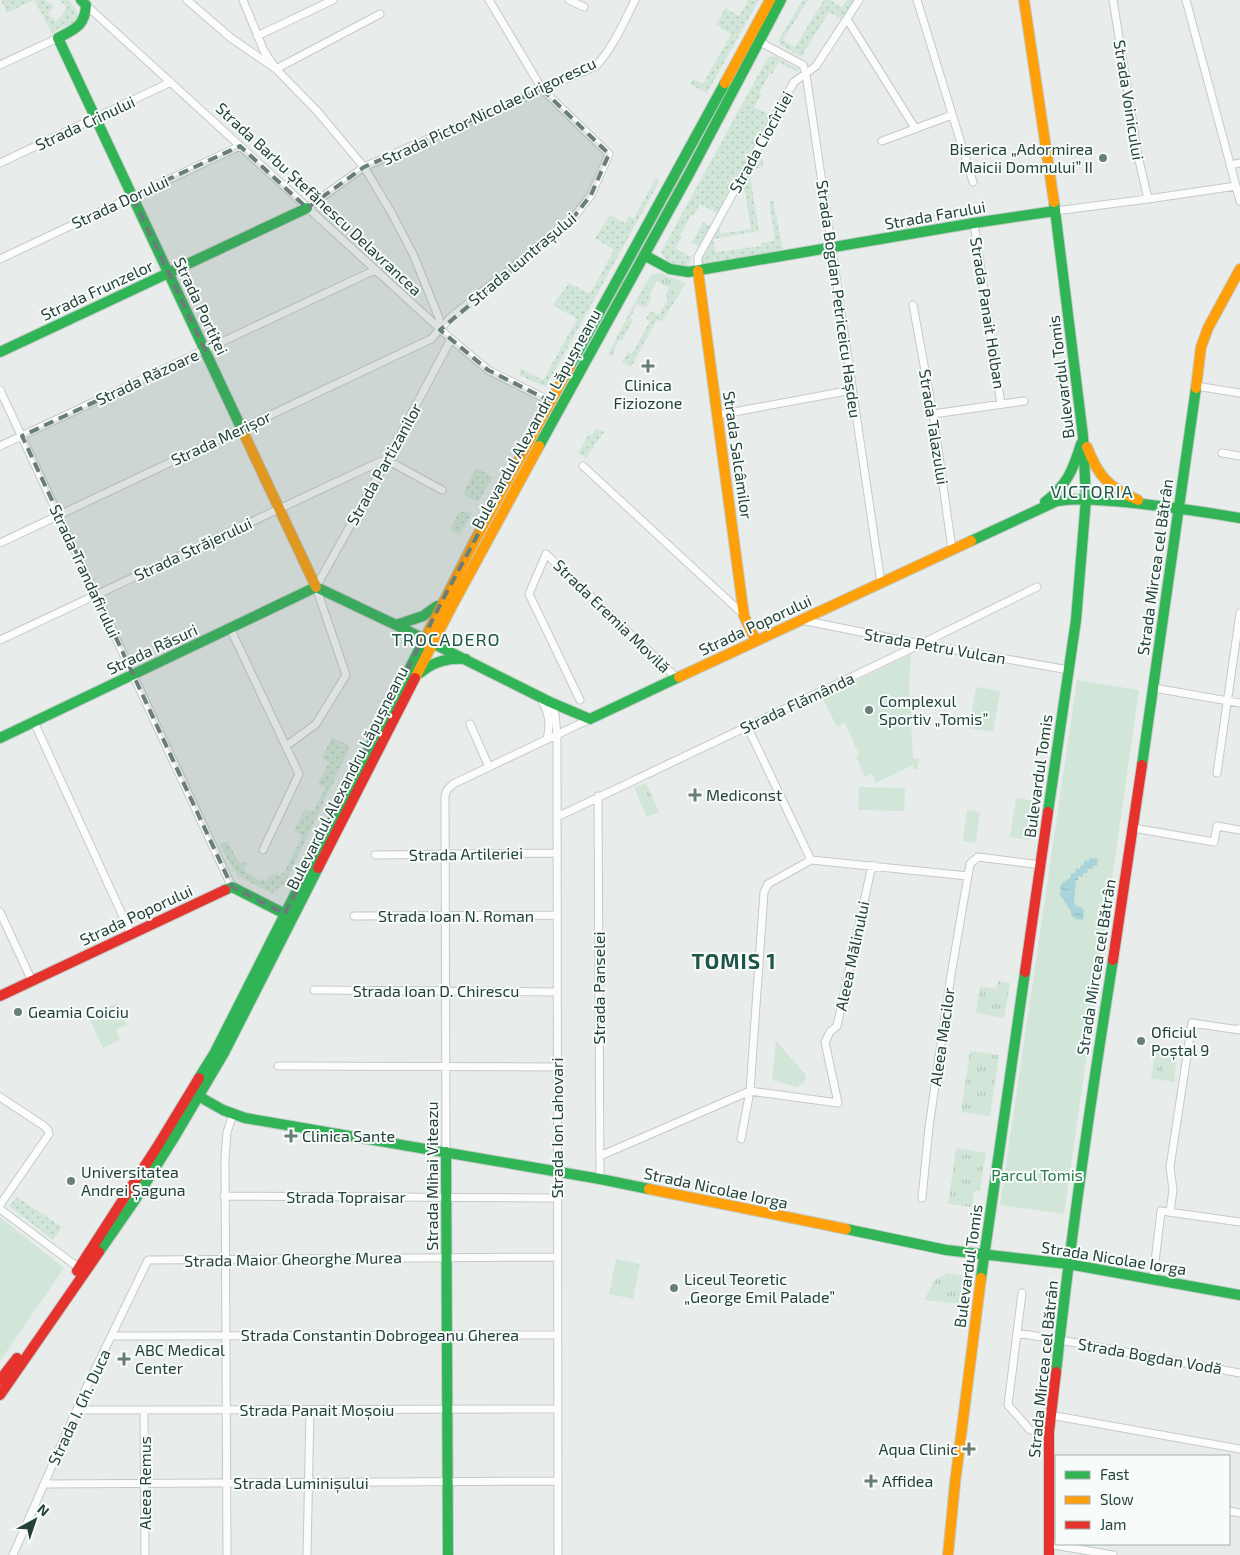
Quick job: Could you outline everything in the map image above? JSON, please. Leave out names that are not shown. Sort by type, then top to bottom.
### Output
[{"type":"main road","name":"Bulevardul Alexandru Lăpușneanu","points":[[0,1380],[40,1327],[224,1053],[415,677],[442,601],[770,0]]},
{"type":"main road","name":"Bulevardul Alexandru Lăpușneanu","points":[[0,1395],[133,1203],[195,1094],[360,766],[689,174],[781,0]]},
{"type":"main road","name":"Bulevardul Tomis","points":[[948,1555],[955,1483],[984,1253],[1077,610],[1086,499],[1083,436],[1055,211],[1024,0]]},
{"type":"main road","points":[[58,38],[78,28],[86,17],[83,2]]},
{"type":"main road","name":"Strada Portiței","points":[[58,38],[316,587]]},
{"type":"main road","name":"Strada Frunzelor","points":[[0,352],[307,208]]},
{"type":"main road","name":"Strada Farului","points":[[644,255],[677,272],[698,271],[974,223],[1055,211]]},
{"type":"main road","name":"Strada Mircea cel Bătrân","points":[[1049,1555],[1052,1479],[1049,1432],[1050,1415],[1068,1264],[1154,688],[1196,386],[1204,337],[1240,269]]},
{"type":"main road","name":"Strada Salcâmilor","points":[[698,271],[744,616],[756,641]]},
{"type":"main road","points":[[1083,436],[1093,465],[1114,489],[1151,504],[1240,518]]},
{"type":"main road","points":[[1032,512],[1066,484],[1074,468],[1083,436]]},
{"type":"main road","name":"Strada Poporului","points":[[590,719],[1057,501],[1086,499],[1151,504]]},
{"type":"main road","points":[[316,587],[466,659],[550,702],[590,719]]},
{"type":"main road","name":"Strada Răsuri","points":[[0,738],[316,587]]},
{"type":"main road","points":[[396,625],[428,614],[442,601]]},
{"type":"main road","points":[[415,677],[437,661],[452,658],[466,659]]},
{"type":"main road","points":[[232,887],[285,914]]},
{"type":"main road","name":"Strada Poporului","points":[[0,996],[232,887]]},
{"type":"main road","name":"Strada Nicolae Iorga","points":[[195,1094],[234,1115],[600,1179],[946,1250],[1068,1264],[1240,1294]]},
{"type":"main road","name":"Strada Mihai Viteazu","points":[[446,1152],[448,1555]]},
{"type":"street","points":[[187,0],[230,38],[276,69]]},
{"type":"street","points":[[243,0],[264,51],[276,69],[317,111],[364,167],[391,212],[413,254],[439,318],[440,330]]},
{"type":"street","points":[[257,36],[333,0]]},
{"type":"street","points":[[489,0],[542,89]]},
{"type":"street","points":[[569,0],[584,7]]},
{"type":"street","name":"Strada Pictor Nicolae Grigorescu","points":[[364,167],[596,66],[609,49],[636,0]]},
{"type":"street","name":"Strada Ciocîrliei","points":[[698,271],[698,257],[794,82],[816,66],[859,0]]},
{"type":"street","points":[[916,0],[973,182]]},
{"type":"street","name":"Strada Voinicului","points":[[1113,0],[1138,156],[1148,199]]},
{"type":"street","points":[[1186,0],[1240,201]]},
{"type":"street","name":"Strada Barbu Ștefănescu Delavrancea","points":[[83,2],[440,330],[488,370],[550,401]]},
{"type":"street","points":[[276,69],[380,14]]},
{"type":"street","points":[[847,18],[915,128]]},
{"type":"street","points":[[0,65],[58,38]]},
{"type":"street","name":"Strada Bogdan Petriceicu Hașdeu","points":[[758,41],[803,65],[806,74],[881,582]]},
{"type":"street","name":"Strada Crinului","points":[[0,163],[171,82]]},
{"type":"street","name":"Strada Luntrașului","points":[[440,330],[450,318],[573,218],[591,195],[609,154],[542,89]]},
{"type":"street","points":[[882,141],[952,115]]},
{"type":"street","name":"Strada Dorului","points":[[0,258],[240,146]]},
{"type":"street","points":[[1230,165],[1240,163]]},
{"type":"street","name":"Strada Frunzelor","points":[[307,208],[364,167]]},
{"type":"street","name":"Strada Farului","points":[[1055,211],[1236,186]]},
{"type":"street","name":"Strada Panait Holban","points":[[974,223],[1001,404]]},
{"type":"street","name":"Strada Răzoare","points":[[0,446],[375,270]]},
{"type":"street","name":"Strada Talazului","points":[[913,305],[933,414],[952,549]]},
{"type":"street","name":"Strada Merișor","points":[[0,542],[431,339],[440,330]]},
{"type":"street","name":"Strada Partizanilor","points":[[316,587],[387,460],[451,339]]},
{"type":"street","points":[[1196,386],[1240,393]]},
{"type":"street","name":"Strada Trandafirului","points":[[0,390],[232,887]]},
{"type":"street","points":[[718,415],[852,390]]},
{"type":"street","points":[[933,414],[1024,401]]},
{"type":"street","points":[[1222,452],[1240,456]]},
{"type":"street","points":[[387,460],[442,490]]},
{"type":"street","name":"Strada Străjerului","points":[[0,640],[379,462],[387,460]]},
{"type":"street","points":[[583,466],[744,616]]},
{"type":"street","name":"Strada Eremia Movilă","points":[[580,700],[529,594],[546,554],[678,678]]},
{"type":"street","points":[[286,746],[316,724],[346,675],[316,587]]},
{"type":"street","name":"Strada Flămânda","points":[[557,817],[1037,587]]},
{"type":"street","points":[[1217,773],[1240,613]]},
{"type":"street","name":"Strada Petru Vulcan","points":[[801,620],[921,644],[1069,670]]},
{"type":"street","points":[[230,628],[299,774],[263,850]]},
{"type":"street","points":[[1154,688],[1240,704]]},
{"type":"street","points":[[537,695],[544,705],[550,722],[547,739]]},
{"type":"street","name":"Strada Ion Lahovari","points":[[550,702],[555,714],[557,735],[558,1555]]},
{"type":"street","name":"Strada Poporului","points":[[445,796],[447,790],[453,784],[590,719]]},
{"type":"street","points":[[34,722],[132,934]]},
{"type":"street","points":[[470,724],[489,766]]},
{"type":"street","points":[[747,726],[811,860]]},
{"type":"street","name":"Strada Mihai Viteazu","points":[[445,796],[446,1152]]},
{"type":"street","name":"Strada Panselei","points":[[598,796],[600,1179]]},
{"type":"street","points":[[1133,828],[1214,842],[1216,826],[1240,830]]},
{"type":"street","name":"Strada Artileriei","points":[[375,855],[557,853]]},
{"type":"street","points":[[741,1139],[750,1090],[764,892],[768,884],[811,860],[968,876],[970,864],[978,857],[1041,865]]},
{"type":"street","name":"Aleea Mălinului","points":[[750,1090],[838,1103],[825,1042],[830,1032],[837,1026],[872,866]]},
{"type":"street","name":"Aleea Macilor","points":[[922,1198],[929,1127],[951,975],[968,876]]},
{"type":"street","points":[[0,912],[32,981]]},
{"type":"street","name":"Strada Ioan N. Roman","points":[[354,916],[557,915]]},
{"type":"street","name":"Strada Ioan D. Chirescu","points":[[314,990],[557,992]]},
{"type":"street","points":[[1170,1212],[1173,1190],[1170,1166],[1192,1023],[1240,1030],[1240,1028]]},
{"type":"street","points":[[278,1066],[557,1066]]},
{"type":"street","points":[[600,1156],[750,1090]]},
{"type":"street","points":[[0,1097],[44,1126],[49,1134],[0,1207],[79,1268]]},
{"type":"street","points":[[227,1555],[224,1196],[226,1137],[234,1115]]},
{"type":"street","name":"Strada Topraisar","points":[[224,1196],[557,1198]]},
{"type":"street","points":[[1153,1279],[1161,1211],[1240,1222]]},
{"type":"street","name":"Strada Maior Gheorghe Murea","points":[[148,1260],[557,1256]]},
{"type":"street","name":"Strada I. Gh. Duca","points":[[13,1555],[77,1410],[148,1260]]},
{"type":"street","points":[[1022,1293],[1008,1406],[1030,1430],[1049,1432]]},
{"type":"street","name":"Strada Bogdan Vodă","points":[[1017,1333],[1240,1373]]},
{"type":"street","name":"Strada Constantin Dobrogeanu Gherea","points":[[113,1336],[557,1335]]},
{"type":"street","name":"Strada Panait Moșoiu","points":[[77,1410],[557,1409]]},
{"type":"street","name":"Aleea Remus","points":[[144,1410],[145,1555]]},
{"type":"street","points":[[307,1555],[310,1410]]},
{"type":"street","points":[[1050,1415],[1240,1449]]},
{"type":"street","name":"Strada Luminișului","points":[[44,1484],[558,1481]]},
{"type":"street","points":[[1048,1544],[1113,1555]]},
{"type":"highlighted area","points":[[542,89],[609,154],[591,195],[573,218],[440,330],[488,370],[550,401],[442,601],[285,914],[232,887],[22,436],[205,350],[132,196],[240,146],[307,208],[364,167]]},
{"type":"green space","points":[[1,0],[34,0],[7,13]]},
{"type":"green space","points":[[34,0],[45,0],[54,7],[48,14],[56,21],[67,7],[59,0],[68,0],[76,10],[78,18],[73,23],[52,33]]},
{"type":"green space","points":[[748,0],[759,0],[707,93],[690,84],[693,79],[703,84],[731,34],[716,25],[725,8],[739,16]]},
{"type":"green space","points":[[803,0],[808,0],[783,40],[795,47],[824,0],[830,0],[842,7],[847,0],[855,0],[843,20],[829,12],[801,57],[781,45],[778,41]]},
{"type":"green space","points":[[771,56],[798,69],[797,72],[779,62],[772,74],[770,73],[754,107],[772,116],[721,205],[723,207],[700,247],[692,242],[703,222],[710,226],[717,213],[700,204],[693,216],[691,215],[675,248],[692,258],[687,267],[672,263],[661,252],[767,59]]},
{"type":"green space","points":[[762,159],[764,167],[749,169],[753,161]]},
{"type":"green space","points":[[749,169],[759,231],[713,239],[715,252],[761,246],[761,243],[775,241],[769,201],[773,200],[783,250],[701,264],[701,258],[716,229],[720,228],[720,234],[751,229],[745,190],[740,190]]},
{"type":"green space","points":[[656,178],[660,180],[546,387],[519,375],[521,368],[543,380],[577,319],[553,305],[569,283],[590,294],[614,250],[595,238],[610,215],[625,223],[629,216],[634,218]]},
{"type":"green space","points":[[660,273],[686,283],[679,294],[657,281],[652,290],[644,286],[652,274]]},
{"type":"green space","points":[[644,286],[652,290],[649,296],[652,297],[646,308],[637,304],[630,318],[633,320],[622,341],[619,340],[612,356],[608,354]]},
{"type":"green space","points":[[669,288],[679,294],[663,320],[656,321],[631,367],[622,362],[628,352],[632,354],[650,321],[646,319],[650,311],[659,315],[668,298],[665,296]]},
{"type":"green space","points":[[596,428],[604,432],[586,458],[578,453],[589,434],[592,436]]},
{"type":"green space","points":[[476,468],[493,477],[478,502],[463,494]]},
{"type":"green space","points":[[465,511],[471,514],[460,535],[450,530],[458,513]]},
{"type":"green space","name":"Complexul Sportiv „Tomis”","points":[[911,654],[909,684],[913,758],[919,759],[918,769],[913,769],[913,765],[876,783],[872,774],[865,777],[856,757],[859,755],[845,723],[837,727],[822,697]]},
{"type":"green space","name":"Parcul Tomis","points":[[1077,680],[1139,690],[1064,1214],[1000,1205]]},
{"type":"green space","points":[[976,687],[1000,691],[993,732],[969,728]]},
{"type":"green space","points":[[332,737],[348,745],[348,751],[284,885],[272,893],[238,876],[219,845],[227,841],[240,864],[246,861],[248,863],[244,870],[261,881],[263,879],[266,881],[269,876],[276,874],[280,876],[284,873],[302,836],[294,831],[305,809],[313,812],[325,788],[318,784],[329,762],[322,758]]},
{"type":"green space","points":[[646,783],[659,812],[647,817],[634,788]]},
{"type":"green space","points":[[859,787],[905,788],[904,811],[858,810]]},
{"type":"green space","points":[[1016,798],[1035,801],[1030,840],[1010,837]]},
{"type":"green space","points":[[967,810],[980,812],[976,843],[963,841]]},
{"type":"green space","points":[[998,981],[1010,983],[1004,1018],[976,1013],[980,986],[996,989]]},
{"type":"green space","points":[[117,1003],[127,1025],[116,1030],[120,1040],[103,1048],[88,1016]]},
{"type":"green space","points":[[776,1041],[805,1074],[806,1079],[804,1083],[796,1087],[772,1080]]},
{"type":"green space","points":[[1156,1046],[1167,1048],[1162,1080],[1151,1079]]},
{"type":"green space","points":[[1167,1048],[1178,1049],[1174,1082],[1162,1080]]},
{"type":"green space","points":[[970,1051],[999,1055],[990,1116],[961,1112]]},
{"type":"green space","points":[[956,1148],[986,1153],[980,1191],[974,1191],[972,1207],[948,1204]]},
{"type":"green space","points":[[17,1197],[62,1227],[53,1240],[9,1206]]},
{"type":"green space","points":[[0,1217],[64,1268],[0,1361]]},
{"type":"green space","points":[[616,1259],[640,1264],[633,1299],[609,1294]]},
{"type":"green space","points":[[948,1273],[964,1276],[960,1304],[924,1300],[935,1280]]},
{"type":"water","points":[[1089,858],[1098,859],[1097,866],[1088,869],[1087,873],[1083,873],[1083,877],[1078,876],[1078,880],[1076,880],[1074,902],[1076,906],[1081,907],[1084,911],[1083,920],[1075,919],[1060,895],[1061,884],[1071,877],[1071,873],[1075,873],[1076,868],[1080,869],[1081,865],[1084,865],[1085,860],[1089,861]]},
{"type":"traffic: fast","points":[[81,0],[86,5],[84,18],[78,26],[58,38],[245,436]]},
{"type":"traffic: fast","points":[[539,446],[689,174],[781,0]]},
{"type":"traffic: fast","points":[[570,366],[725,83]]},
{"type":"traffic: fast","points":[[1048,812],[1076,620],[1086,499],[1083,436],[1054,202]]},
{"type":"traffic: fast","points":[[0,352],[307,208]]},
{"type":"traffic: fast","points":[[644,255],[670,269],[688,272],[1055,211]]},
{"type":"traffic: fast","points":[[1142,765],[1196,388]]},
{"type":"traffic: fast","points":[[1045,502],[1064,483],[1075,462],[1081,444]]},
{"type":"traffic: fast","points":[[971,541],[1057,501],[1076,499],[1134,503],[1240,518]]},
{"type":"traffic: fast","points":[[316,587],[550,702],[590,719],[679,677]]},
{"type":"traffic: fast","points":[[0,738],[316,587]]},
{"type":"traffic: fast","points":[[396,625],[423,616],[437,606]]},
{"type":"traffic: fast","points":[[199,1078],[214,1054],[423,642]]},
{"type":"traffic: fast","points":[[420,673],[442,661],[466,659]]},
{"type":"traffic: fast","points":[[99,1252],[133,1203],[224,1053],[318,868]]},
{"type":"traffic: fast","points":[[225,890],[232,887],[285,914]]},
{"type":"traffic: fast","points":[[1056,1372],[1082,1166],[1113,960]]},
{"type":"traffic: fast","points":[[981,1278],[1025,972]]},
{"type":"traffic: fast","points":[[193,1093],[223,1110],[245,1118],[649,1189]]},
{"type":"traffic: fast","points":[[446,1152],[448,1555]]},
{"type":"traffic: fast","points":[[846,1229],[946,1250],[1068,1264],[1240,1295]]},
{"type":"traffic: slow","points":[[725,83],[770,0]]},
{"type":"traffic: slow","points":[[1024,0],[1054,202]]},
{"type":"traffic: slow","points":[[1196,388],[1201,347],[1208,328],[1240,269]]},
{"type":"traffic: slow","points":[[698,271],[744,616],[756,641]]},
{"type":"traffic: slow","points":[[423,642],[474,542],[570,366]]},
{"type":"traffic: slow","points":[[245,436],[316,587]]},
{"type":"traffic: slow","points":[[415,678],[539,446]]},
{"type":"traffic: slow","points":[[1087,447],[1100,473],[1106,480],[1119,491],[1138,500]]},
{"type":"traffic: slow","points":[[679,677],[971,541]]},
{"type":"traffic: slow","points":[[649,1189],[846,1229]]},
{"type":"traffic: slow","points":[[948,1555],[955,1483],[981,1278]]},
{"type":"traffic: jam","points":[[318,868],[415,678]]},
{"type":"traffic: jam","points":[[1113,960],[1142,765]]},
{"type":"traffic: jam","points":[[1025,972],[1048,812]]},
{"type":"traffic: jam","points":[[0,996],[225,890]]},
{"type":"traffic: jam","points":[[77,1271],[199,1078]]},
{"type":"traffic: jam","points":[[0,1395],[99,1252]]},
{"type":"traffic: jam","points":[[0,1380],[17,1358]]},
{"type":"traffic: jam","points":[[1049,1555],[1049,1432],[1056,1372]]},
{"type":"place","name":"Biserica „Adormirea Maicii Domnului” II","points":[[1103,158]]},
{"type":"place","name":"Clinica Fiziozone","points":[[648,366]]},
{"type":"place","name":"Complexul Sportiv „Tomis”","points":[[869,710]]},
{"type":"place","name":"Mediconst","points":[[695,795]]},
{"type":"place","name":"Geamia Coiciu","points":[[18,1012]]},
{"type":"place","name":"Oficiul Poștal 9","points":[[1141,1041]]},
{"type":"place","name":"Clinica Sante","points":[[291,1136]]},
{"type":"place","name":"Universitatea Andrei Șaguna","points":[[71,1181]]},
{"type":"place","name":"Liceul Teoretic „George Emil Palade”","points":[[674,1288]]},
{"type":"place","name":"ABC Medical Center","points":[[124,1359]]},
{"type":"place","name":"Aqua Clinic","points":[[969,1449]]},
{"type":"place","name":"Affidea","points":[[871,1481]]},
{"type":"district","name":"VICTORIA","points":[[1092,492]]},
{"type":"district","name":"TROCADERO","points":[[446,640]]},
{"type":"district","name":"TOMIS 1","points":[[734,962]]}]
